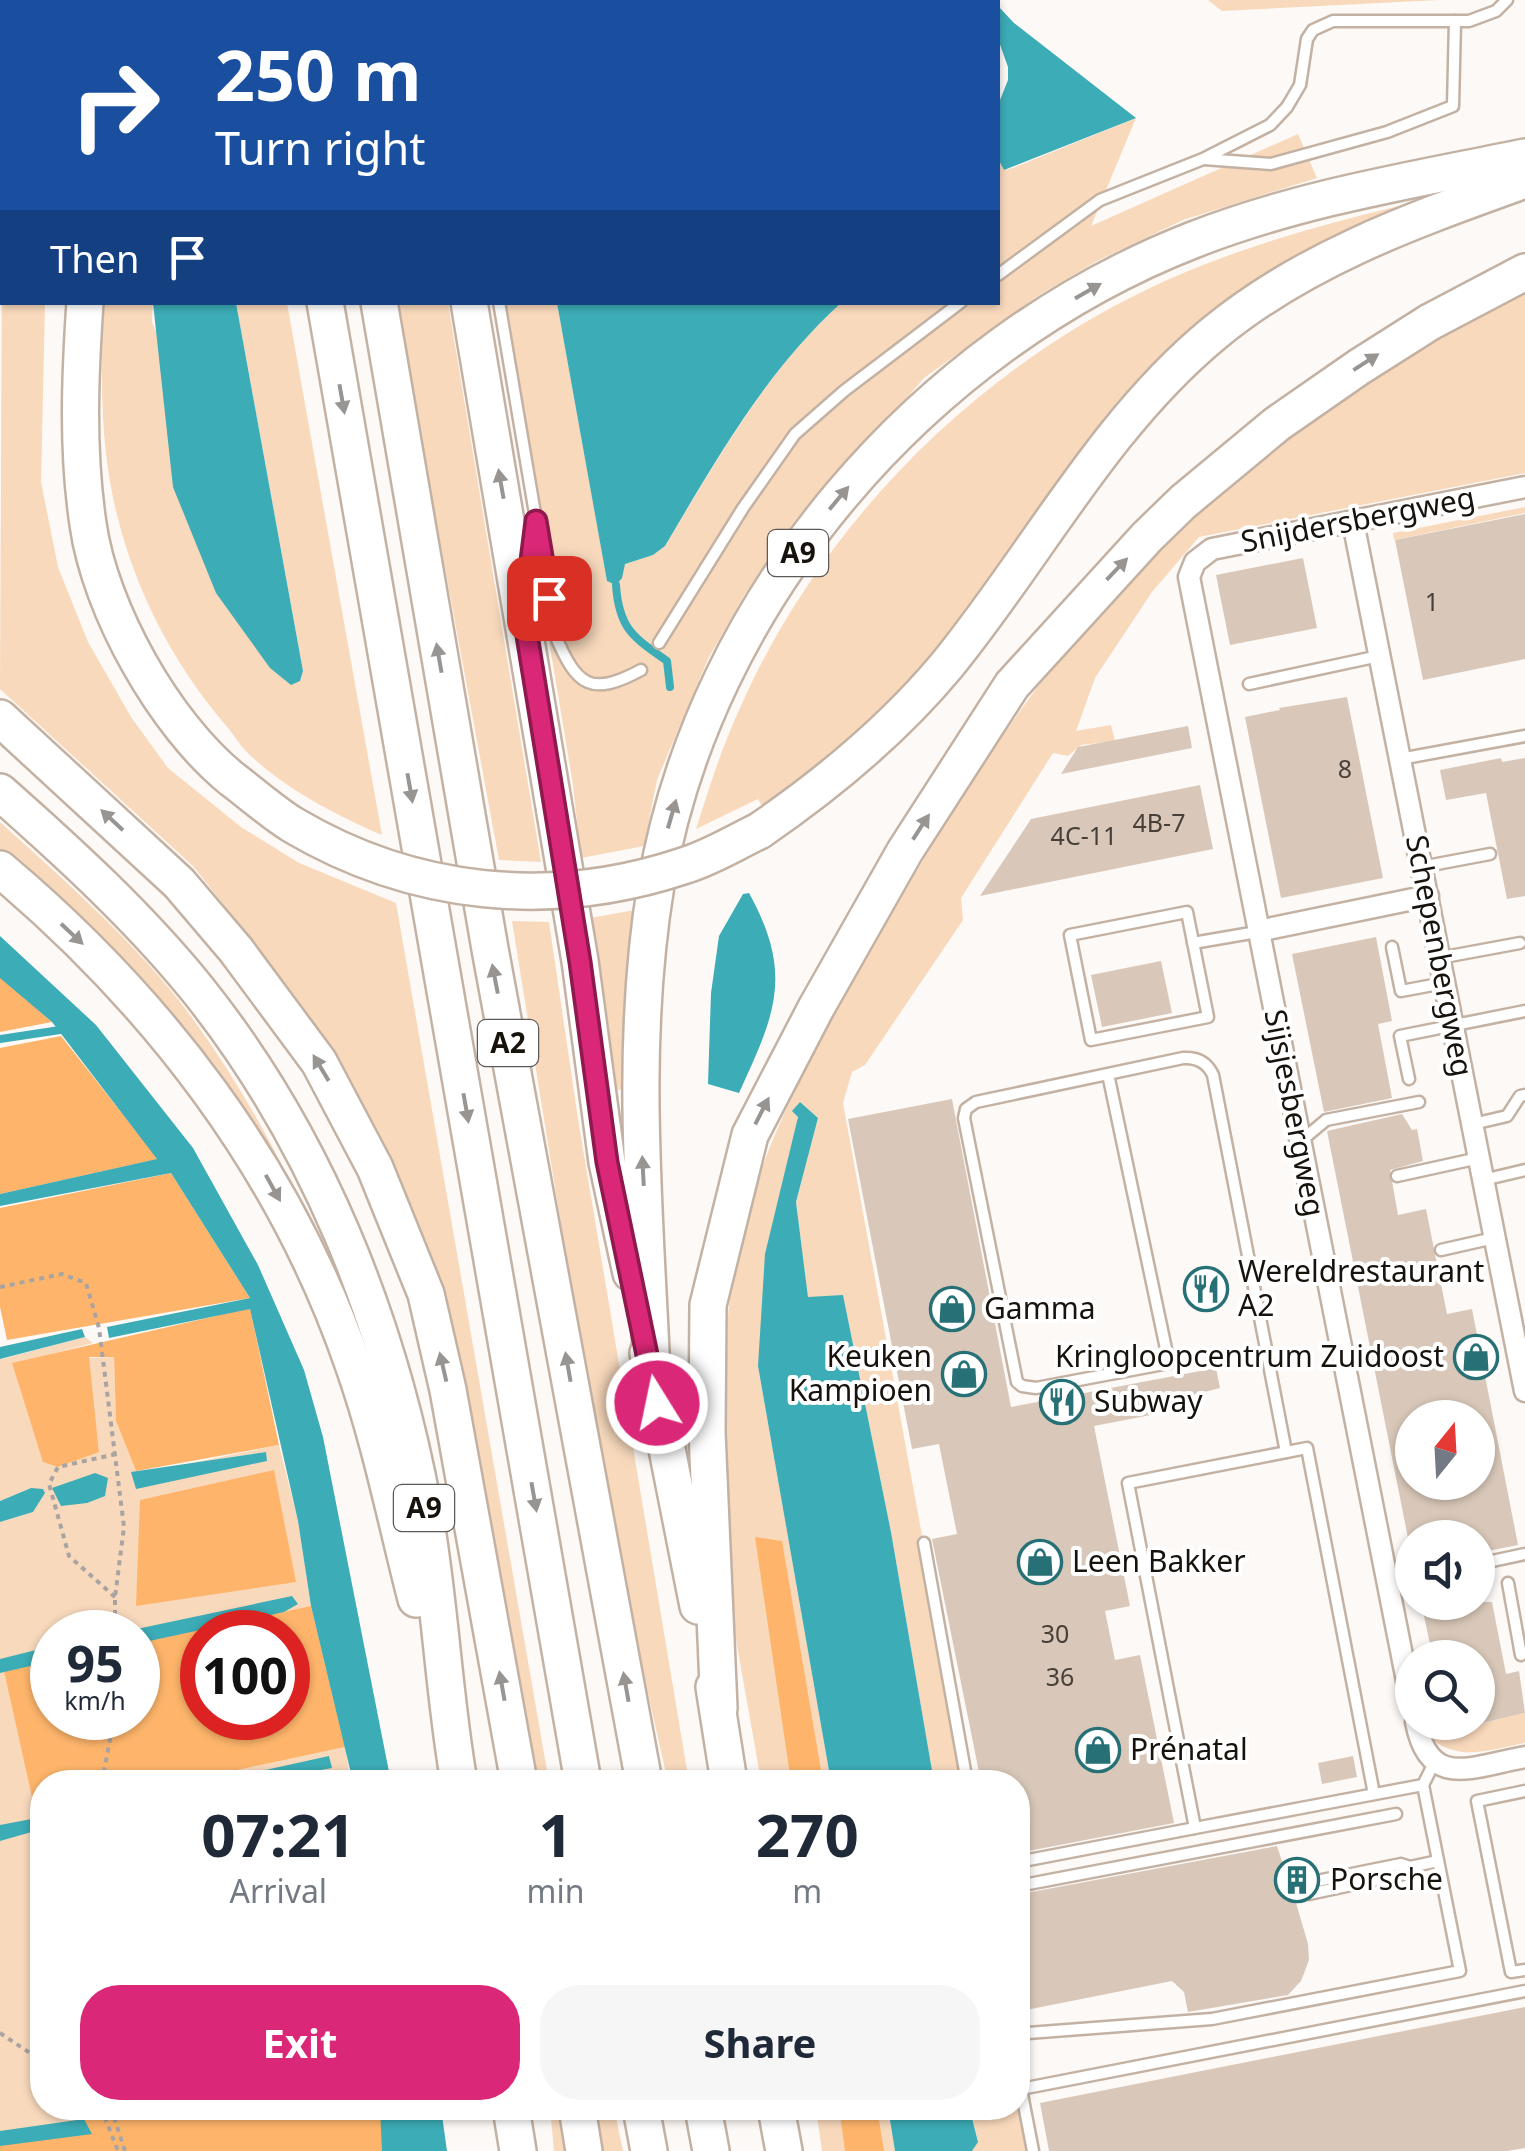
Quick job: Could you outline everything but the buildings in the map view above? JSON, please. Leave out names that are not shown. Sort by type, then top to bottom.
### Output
[{"type":"highway","name":"A9","points":[[727,1770],[719,1708],[652,1373],[639,1066],[655,888],[679,791],[718,689],[788,566],[841,495],[926,406],[1015,336],[1085,292],[1174,248],[1296,205],[1525,157]]},
{"type":"highway","points":[[85,305],[79,439],[88,528],[110,598],[138,661],[171,717],[232,780],[290,823],[339,849],[423,880],[484,889],[560,892],[630,881],[687,865],[759,830],[828,782],[914,704],[1139,407],[1210,336],[1274,288],[1326,259],[1390,229],[1525,180]]},
{"type":"highway","name":"A9","points":[[719,1708],[707,1432],[708,1305],[750,1134],[816,1008],[906,851],[1012,685],[1147,537],[1278,424],[1359,366],[1430,322],[1525,272]]},
{"type":"highway","name":"A2","points":[[326,305],[580,1770]]},
{"type":"highway","name":"A2","points":[[380,305],[486,930],[642,1770]]},
{"type":"highway","points":[[471,305],[580,962],[607,1162],[652,1373]]},
{"type":"highway","name":"A9","points":[[0,718],[179,883],[236,950],[319,1062],[375,1168],[426,1294],[440,1352],[517,1770]]},
{"type":"highway","name":"A9","points":[[0,792],[105,888],[198,990],[281,1112],[338,1220],[369,1298],[412,1452],[424,1508],[457,1770]]},
{"type":"highway","points":[[0,869],[95,955],[158,1024],[221,1104],[274,1188],[354,1364],[448,1723]]},
{"type":"highway","points":[[513,2120],[518,2151]]},
{"type":"highway","points":[[578,2120],[584,2151]]},
{"type":"highway","points":[[643,2120],[649,2151]]},
{"type":"highway","points":[[705,2120],[711,2151]]},
{"type":"highway","points":[[778,2120],[784,2151]]},
{"type":"street","name":"Snijdersbergweg","points":[[1195,562],[1212,550],[1525,487]]},
{"type":"street","name":"Schepenbergweg","points":[[1353,522],[1521,1353],[1525,1391]]},
{"type":"street","name":"Sijsjesbergweg","points":[[1195,562],[1189,576],[1190,588],[1399,1640]]},
{"type":"street","points":[[1258,932],[1428,896]]},
{"type":"street","points":[[1420,1740],[1422,1750],[1434,1763],[1454,1770],[1525,1757]]},
{"type":"lane","points":[[1000,274],[1100,200],[1203,159],[1270,125],[1288,107],[1300,85],[1307,39],[1322,24],[1483,18],[1506,0]]},
{"type":"lane","points":[[1203,159],[1270,164],[1387,132],[1453,106],[1455,21]]},
{"type":"lane","points":[[500,305],[556,637],[571,672],[585,681],[618,682],[641,670]]},
{"type":"lane","points":[[659,643],[710,558],[795,434],[957,305]]},
{"type":"lane","points":[[524,617],[536,521]]},
{"type":"lane","points":[[1249,684],[1380,656]]},
{"type":"lane","points":[[1400,760],[1525,736]]},
{"type":"lane","points":[[1422,867],[1490,854]]},
{"type":"lane","points":[[1187,912],[1193,943],[1208,1017],[1091,1040],[1070,934],[1187,912]]},
{"type":"lane","points":[[1193,943],[1258,932]]},
{"type":"lane","points":[[1440,958],[1520,942]]},
{"type":"lane","points":[[1392,948],[1400,991],[1445,983]]},
{"type":"lane","points":[[1409,1079],[1400,1036],[1525,1012]]},
{"type":"lane","points":[[1108,1074],[1169,1363],[1029,1388],[1014,1376],[964,1118],[970,1104],[998,1097],[1183,1058],[1196,1059],[1210,1070],[1275,1381],[1286,1452]]},
{"type":"lane","points":[[1472,1124],[1507,1116],[1520,1096],[1525,1095]]},
{"type":"lane","points":[[1300,1142],[1326,1120],[1419,1102]]},
{"type":"lane","points":[[1397,1176],[1479,1158]]},
{"type":"lane","points":[[1484,1180],[1525,1170]]},
{"type":"lane","points":[[1442,1250],[1495,1238]]},
{"type":"lane","points":[[1195,1828],[1128,1483],[1307,1448],[1374,1794]]},
{"type":"lane","points":[[924,1543],[966,1770]]},
{"type":"lane","points":[[1495,1560],[1525,1554]]},
{"type":"lane","points":[[1508,1584],[1520,1617],[1521,1655]]},
{"type":"lane","points":[[1030,2033],[1212,2019],[1460,1971],[1423,1784],[1434,1763]]},
{"type":"lane","points":[[1030,1860],[1423,1784]]},
{"type":"lane","points":[[1525,1791],[1476,1801],[1511,1972],[1525,1970]]},
{"type":"lane","points":[[1030,1884],[1396,1814]]},
{"type":"lane","points":[[1308,1888],[1402,1864],[1410,1867],[1438,1861]]},
{"type":"lane","points":[[1030,2086],[1525,1992]]},
{"type":"lane","points":[[1028,2120],[1033,2151]]},
{"type":"path","points":[[0,1287],[62,1274],[86,1283],[99,1328],[124,1527],[115,1610]]},
{"type":"path","points":[[115,1597],[69,1556],[49,1484],[58,1468],[116,1454]]},
{"type":"path","points":[[104,1770],[110,1740]]},
{"type":"path","points":[[0,2033],[30,2053]]},
{"type":"path","points":[[106,2120],[118,2151]]},
{"type":"path","points":[[115,2120],[125,2151]]},
{"type":"shaded area","points":[[1208,0],[1439,0],[1222,11]]},
{"type":"shaded area","points":[[1136,118],[1091,226],[1298,134],[1317,178],[1183,220],[1097,261],[1039,295],[924,378],[799,522],[746,592],[708,659],[657,780],[644,846],[581,858],[573,785],[493,305],[557,305],[607,580],[624,564],[653,555],[665,546],[766,387],[839,305],[1000,305],[1000,163],[1004,170]]},
{"type":"shaded area","points":[[1399,206],[1400,209],[1330,239],[1264,275],[1202,318],[1146,370],[1097,427],[964,613],[896,693],[819,764],[762,806],[758,799],[696,829],[740,708],[773,642],[812,578],[857,518],[962,411],[1083,324],[1148,289],[1272,241]]},
{"type":"shaded area","points":[[1525,293],[1525,473],[1199,537],[1152,592],[1095,678],[1076,731],[1111,725],[1115,741],[1081,745],[1068,756],[1053,753],[961,898],[963,920],[865,1065],[852,1072],[843,1103],[965,1770],[932,1770],[891,1532],[843,1296],[808,1298],[796,1202],[818,1118],[800,1102],[758,1366],[829,1770],[759,1770],[720,1522],[726,1349],[730,1295],[749,1206],[800,1080],[865,960],[956,807],[1030,697],[1103,608],[1211,502],[1271,452],[1333,405],[1461,324]]},
{"type":"shaded area","points":[[2,305],[45,305],[41,482],[58,567],[88,642],[131,717],[168,768],[241,827],[299,863],[396,903],[547,1770],[530,1770],[440,1296],[315,1031],[266,958],[193,866],[0,689]]},
{"type":"shaded area","points":[[103,305],[153,305],[152,322],[300,681],[303,671],[236,305],[287,305],[382,835],[330,810],[266,769],[248,753],[181,664],[147,601],[122,533],[107,462]]},
{"type":"shaded area","points":[[396,305],[448,305],[541,862],[499,860]]},
{"type":"shaded area","points":[[1525,507],[1525,513],[1394,540],[1393,533]]},
{"type":"shaded area","points":[[0,822],[126,940],[193,1019],[276,1153],[341,1296],[303,1224],[0,857]]},
{"type":"shaded area","points":[[635,910],[625,983],[623,1089],[617,1090],[590,918]]},
{"type":"shaded area","points":[[512,921],[549,922],[578,1119],[687,1770],[665,1770],[608,1516]]},
{"type":"shaded area","points":[[0,977],[52,1022],[0,1032]]},
{"type":"shaded area","points":[[61,1036],[158,1159],[0,1194],[0,1048]]},
{"type":"shaded area","points":[[171,1173],[250,1298],[7,1340],[0,1307],[0,1208]]},
{"type":"shaded area","points":[[250,1308],[279,1445],[131,1472],[136,1471],[116,1421],[114,1357],[89,1357],[99,1452],[58,1467],[43,1462],[12,1363]]},
{"type":"shaded area","points":[[85,1337],[93,1343],[13,1364],[99,1452],[88,1358],[114,1357],[116,1421],[136,1471],[266,1461],[266,1452],[186,1464],[279,1445],[298,1521],[311,1606],[292,1610],[180,1610],[180,1633],[160,1637],[160,1610],[30,1610],[30,1740],[43,1740],[40,1770],[30,1770],[30,2120],[81,2120],[0,2138],[0,1522],[33,1512],[45,1493],[31,1488],[0,1501],[0,1350],[2,1359]]},
{"type":"shaded area","points":[[274,1470],[296,1582],[136,1606],[140,1500]]},
{"type":"shaded area","points":[[755,1537],[782,1541],[821,1770],[789,1770]]},
{"type":"shaded area","points":[[311,1606],[345,1747],[238,1770],[30,1770],[30,1788],[4,1671],[30,1665],[30,1740],[160,1740],[160,1637],[180,1633],[180,1740],[310,1740],[310,1610],[292,1610]]},
{"type":"shaded area","points":[[1525,1713],[1525,1743],[1466,1752],[1433,1740],[1495,1740],[1495,1720]]},
{"type":"shaded area","points":[[345,1747],[349,1770],[238,1770]]},
{"type":"shaded area","points":[[81,2120],[382,2120],[383,2151],[0,2151],[0,2138]]},
{"type":"shaded area","points":[[551,2120],[617,2120],[623,2151],[554,2151]]},
{"type":"shaded area","points":[[818,2120],[890,2120],[895,2151],[822,2151]]},
{"type":"shaded area","points":[[841,2120],[879,2120],[884,2151],[845,2151]]},
{"type":"shaded area","points":[[973,2120],[1027,2120],[1033,2151],[972,2151],[978,2141]]},
{"type":"water","points":[[1000,8],[1136,118],[1004,170],[1000,163],[1000,100],[1008,80],[1000,45]]},
{"type":"water","points":[[153,305],[236,305],[303,671],[300,681],[291,685],[270,668],[216,593],[173,487]]},
{"type":"water","points":[[557,305],[839,305],[766,387],[723,449],[665,546],[653,555],[625,564],[616,585],[607,581]]},
{"type":"water","points":[[749,893],[771,948],[774,994],[762,1040],[739,1093],[708,1084],[711,993],[719,936],[743,894]]},
{"type":"water","points":[[0,936],[96,1025],[193,1148],[258,1265],[304,1370],[323,1437],[389,1770],[350,1770],[311,1606],[298,1521],[250,1309],[109,1338],[107,1327],[250,1298],[171,1173],[0,1206],[0,1194],[157,1159],[52,1022],[0,978]]},
{"type":"water","points":[[800,1102],[818,1118],[796,1202],[808,1297],[843,1295],[891,1532],[932,1770],[829,1770],[758,1366],[765,1254],[798,1117],[792,1111]]},
{"type":"water","points":[[82,1329],[85,1337],[0,1359],[0,1347]]},
{"type":"water","points":[[266,1452],[267,1461],[136,1489],[131,1472]]},
{"type":"water","points":[[95,1473],[108,1478],[105,1496],[61,1506],[52,1488]]},
{"type":"water","points":[[31,1488],[43,1489],[45,1493],[33,1512],[0,1522],[0,1501]]},
{"type":"water","points":[[292,1596],[298,1604],[288,1610],[226,1610]]},
{"type":"water","points":[[180,1620],[180,1634],[160,1639],[160,1624]]},
{"type":"water","points":[[30,1652],[30,1666],[0,1673],[0,1659]]},
{"type":"water","points":[[329,1756],[332,1768],[321,1770],[265,1770]]},
{"type":"water","points":[[30,1819],[30,1832],[0,1841],[0,1825]]},
{"type":"water","points":[[85,2120],[92,2134],[0,2146],[0,2131]]},
{"type":"water","points":[[381,2120],[443,2120],[447,2151],[382,2151]]},
{"type":"water","points":[[890,2120],[972,2120],[978,2142],[972,2151],[895,2151]]},
{"type":"waterway","points":[[616,585],[624,622],[637,638],[667,661],[670,687]]},
{"type":"waterway","points":[[0,1039],[60,1030]]},
{"type":"place","name":"Wereldrestaurant A2","points":[[1206,1289]]},
{"type":"place","name":"Gamma","points":[[952,1309]]},
{"type":"place","name":"Kringloopcentrum Zuidoost","points":[[1476,1357]]},
{"type":"place","name":"Keuken Kampioen","points":[[964,1374]]},
{"type":"place","name":"Subway","points":[[1062,1402]]},
{"type":"place","name":"Leen Bakker","points":[[1040,1562]]},
{"type":"place","name":"Prénatal","points":[[1098,1750]]},
{"type":"place","name":"Porsche","points":[[1297,1880]]},
{"type":"route","points":[[549,598],[536,521],[524,617],[580,962],[607,1162],[657,1403]]}]
